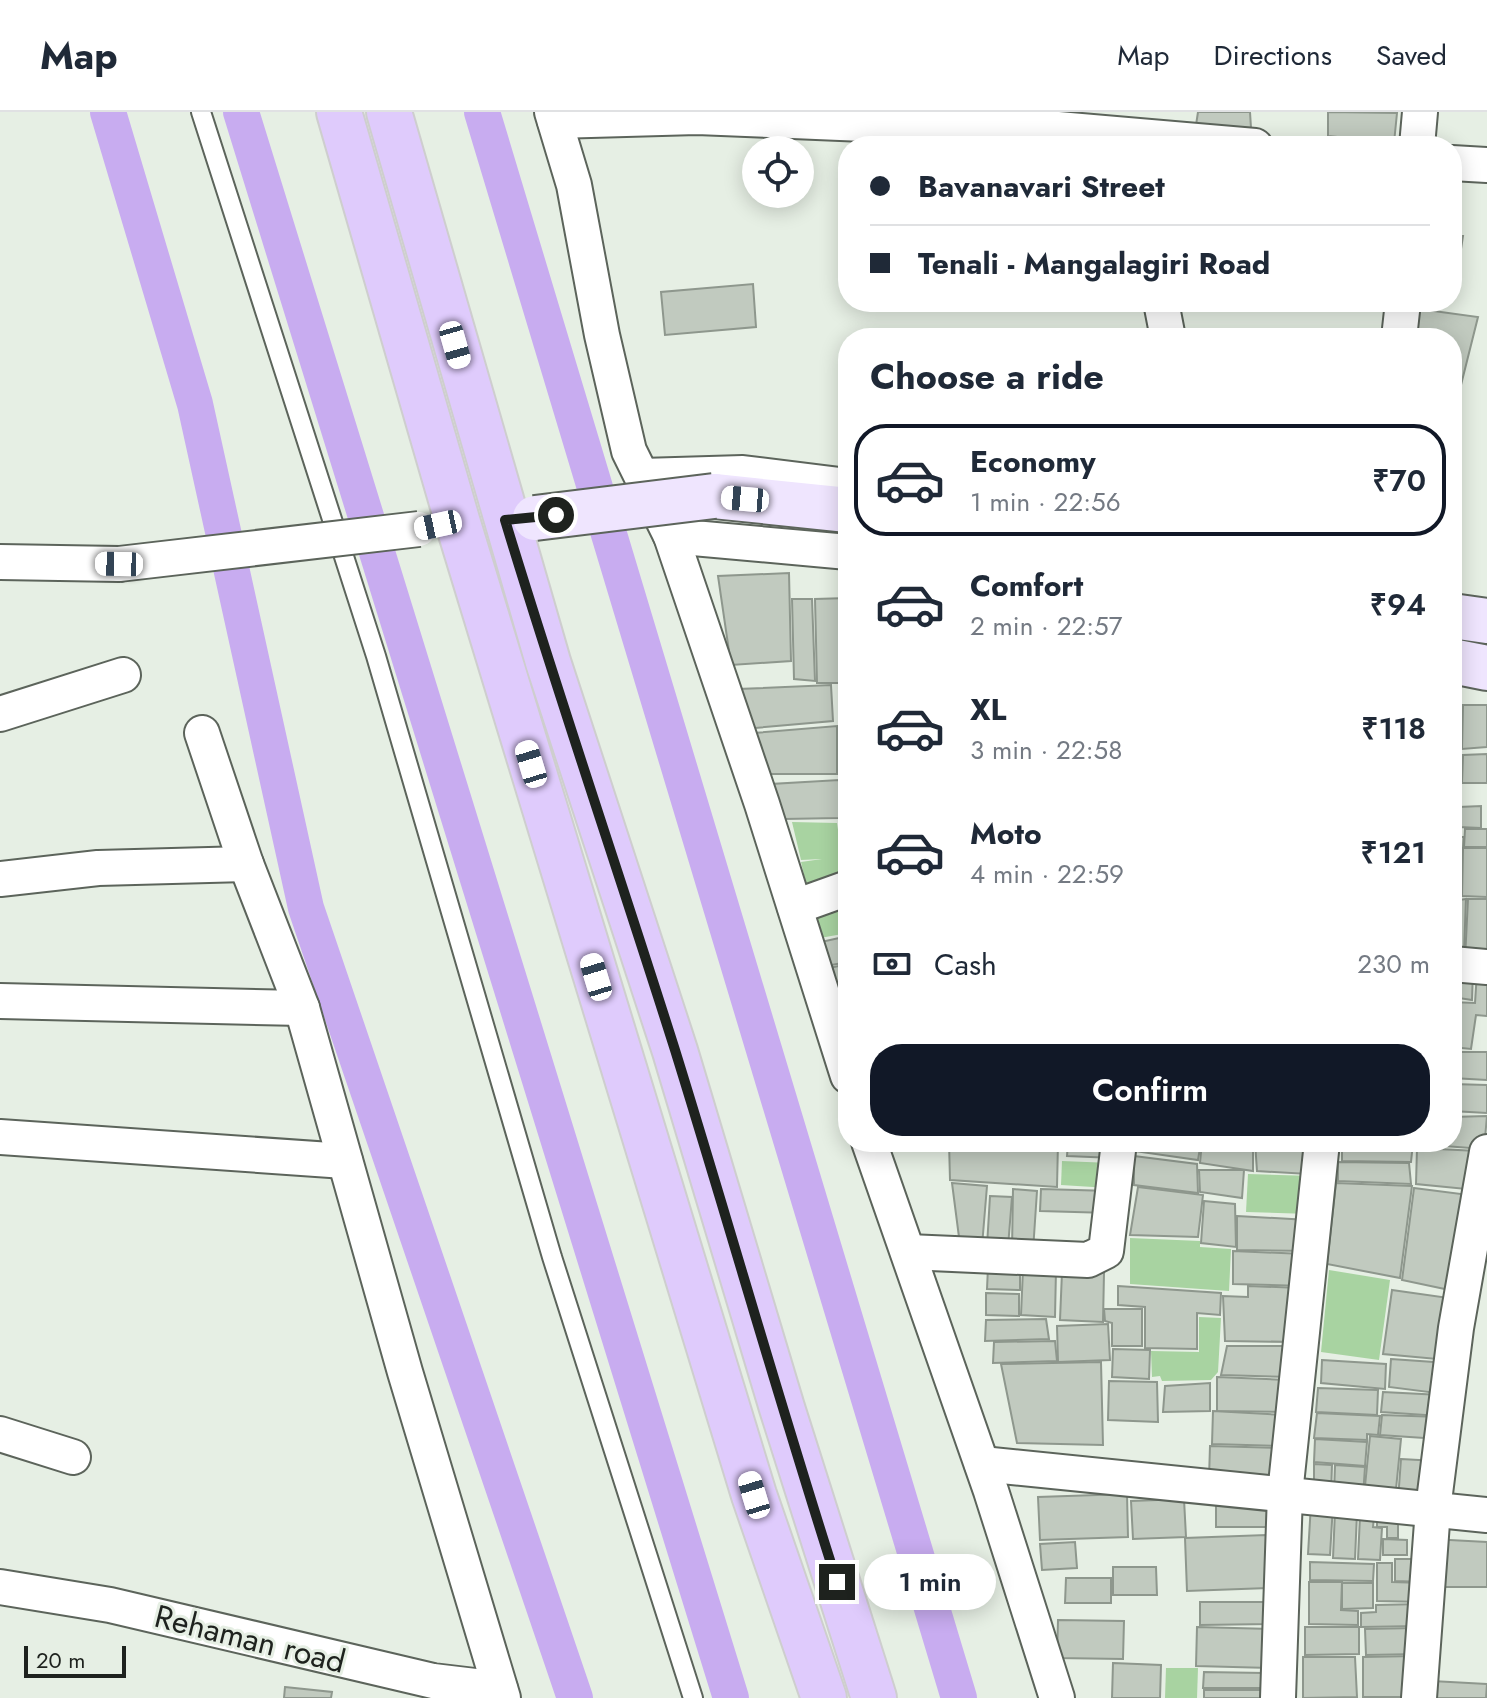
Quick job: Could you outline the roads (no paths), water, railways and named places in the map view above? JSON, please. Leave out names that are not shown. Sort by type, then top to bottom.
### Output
[{"type":"main road","points":[[339,112],[438,525],[754,1495],[824,1698]]},
{"type":"main road","points":[[389,112],[520,519],[548,662],[675,1051],[782,1408],[874,1698]]},
{"type":"main road","points":[[438,525],[520,519],[714,496],[838,509]]},
{"type":"main road","points":[[1462,617],[1487,621]]},
{"type":"main road","points":[[1462,663],[1487,668]]},
{"type":"street","points":[[1418,136],[1420,112]]},
{"type":"street","points":[[838,1044],[671,536],[629,451],[602,335],[562,116],[888,118],[1012,125],[1098,136]]},
{"type":"street","points":[[1462,164],[1487,165]]},
{"type":"street","points":[[642,476],[743,473],[838,485]]},
{"type":"street","points":[[0,562],[119,564],[438,525]]},
{"type":"street","points":[[671,536],[838,551]]},
{"type":"street","points":[[0,714],[123,675]]},
{"type":"street","points":[[202,733],[246,864],[302,1008],[405,1372],[501,1693]]},
{"type":"street","points":[[0,879],[98,868],[246,864]]},
{"type":"street","points":[[795,907],[838,892]]},
{"type":"street","points":[[1462,965],[1487,967]]},
{"type":"street","points":[[0,1001],[302,1008]]},
{"type":"street","points":[[0,1137],[345,1161]]},
{"type":"street","points":[[873,1152],[982,1464],[1057,1698]]},
{"type":"street","points":[[908,1252],[1088,1260],[1106,1251],[1118,1152]]},
{"type":"street","points":[[1278,1698],[1285,1494],[1321,1152]]},
{"type":"street","points":[[1419,1698],[1433,1509],[1456,1328],[1487,1152]]},
{"type":"street","points":[[0,1434],[73,1457]]},
{"type":"street","points":[[982,1464],[1487,1515]]},
{"type":"street","name":"Rehaman road","points":[[0,1587],[110,1605],[418,1678],[501,1693]]},
{"type":"lane","points":[[201,112],[376,656],[552,1257],[693,1698]]},
{"type":"waterway","points":[[108,112],[195,404],[306,908],[575,1698]]},
{"type":"waterway","points":[[241,112],[731,1698]]},
{"type":"waterway","points":[[482,112],[959,1698]]}]
